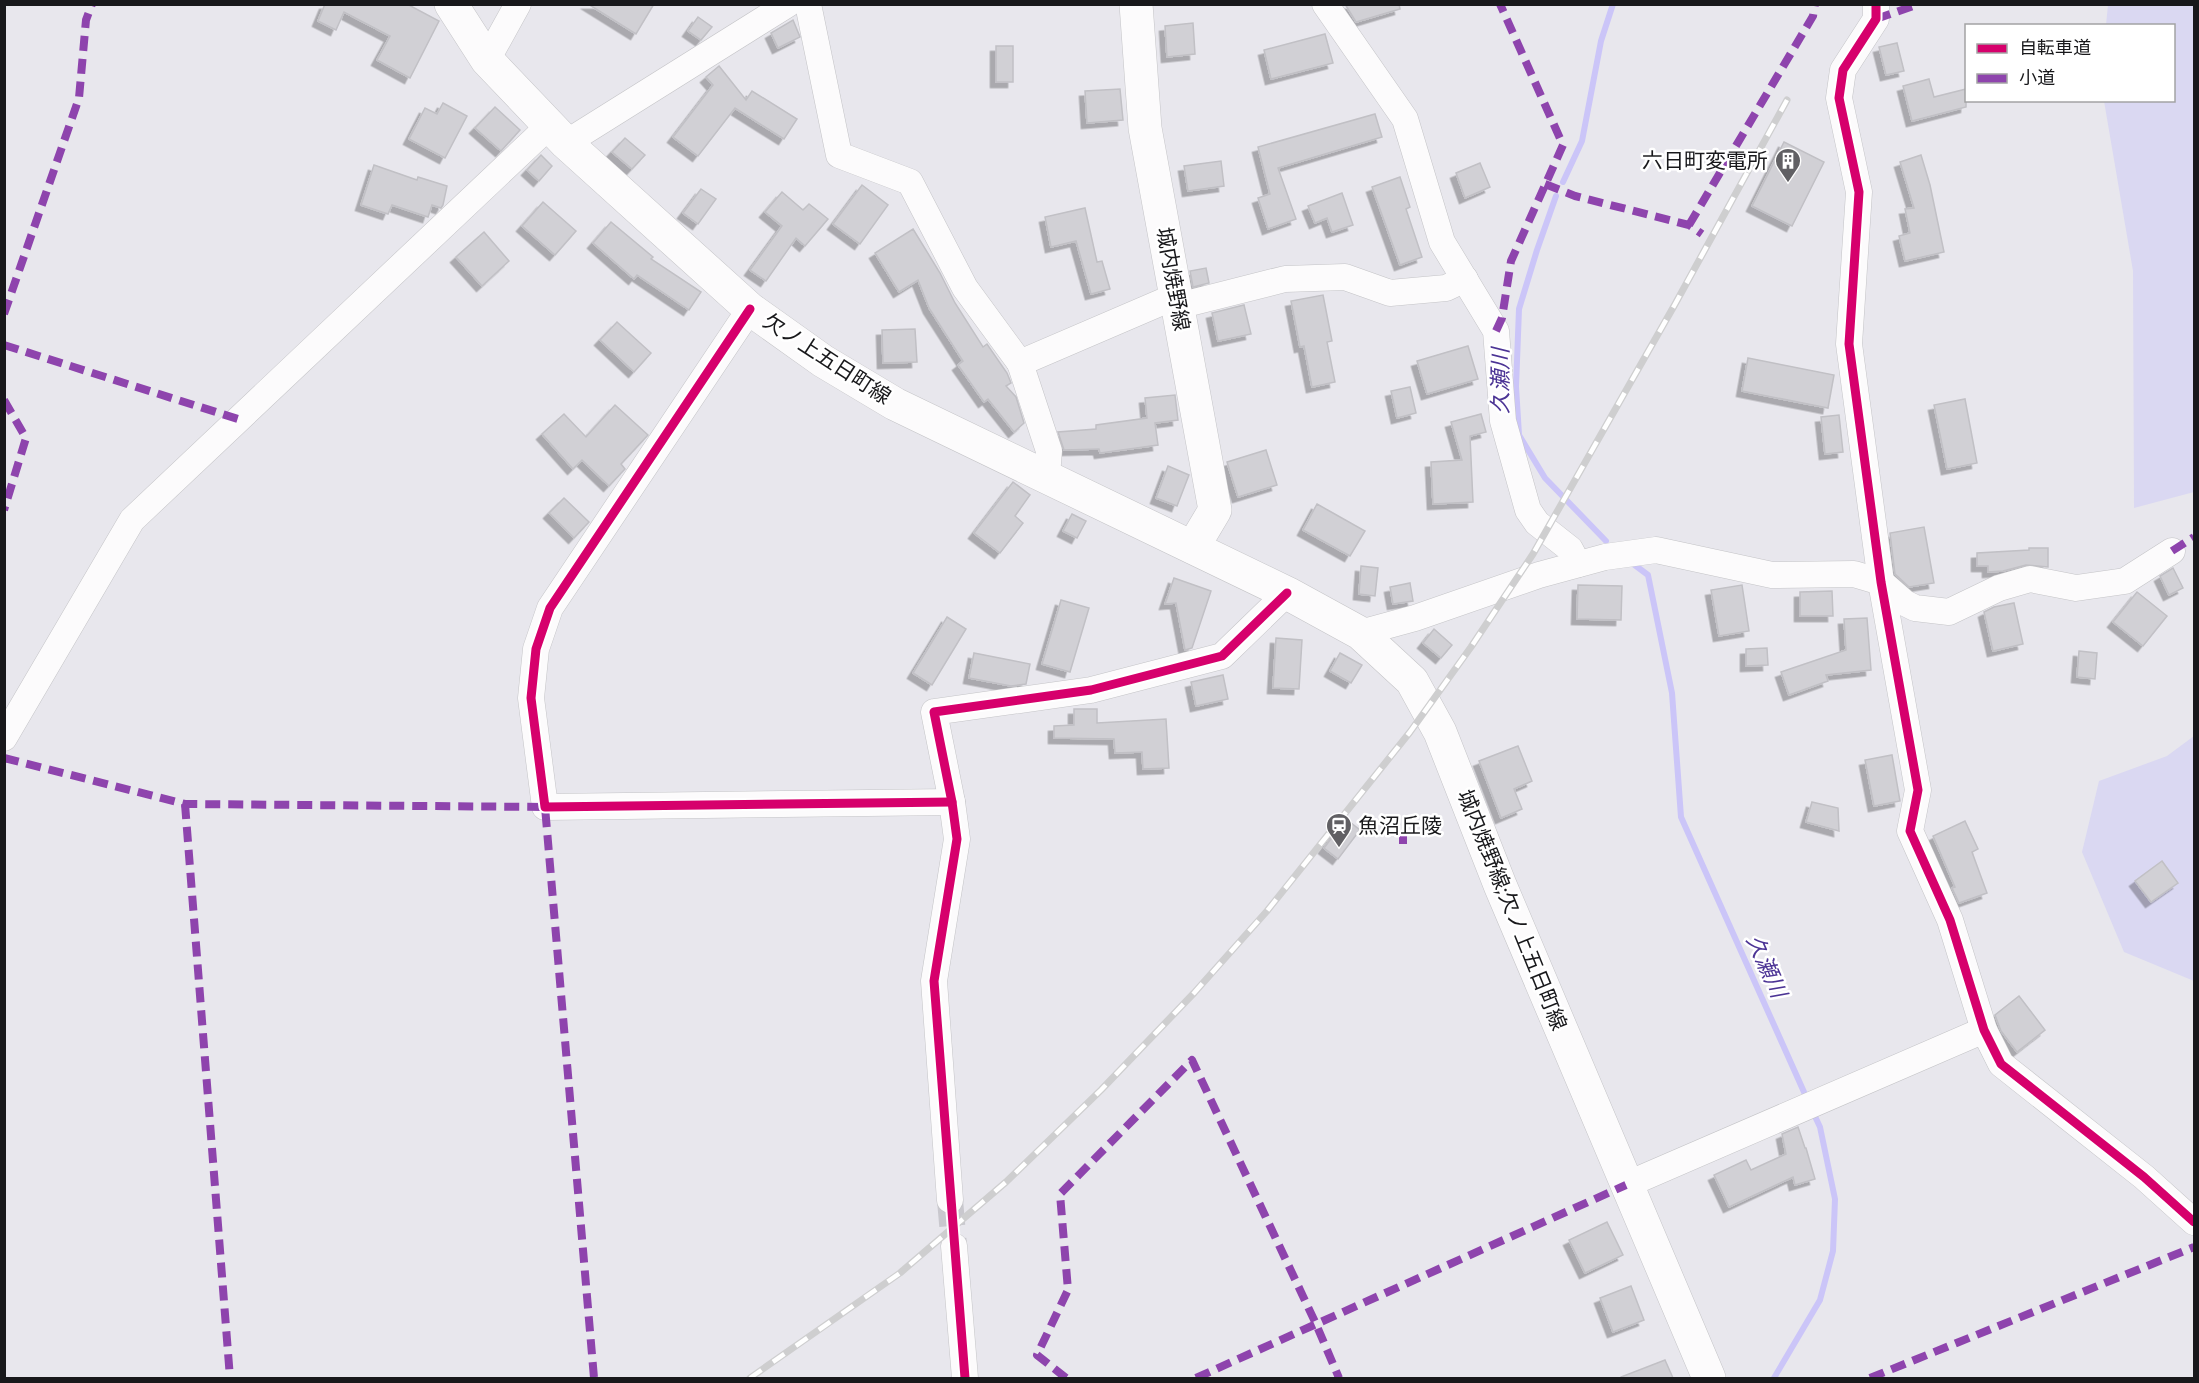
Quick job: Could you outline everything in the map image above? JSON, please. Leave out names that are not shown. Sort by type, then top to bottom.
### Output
[{"type":"main road","name":"欠ノ上五日町線","points":[[451,4],[487,60],[558,134],[750,309],[823,361],[895,404],[1193,546]]},
{"type":"main road","name":"城内焼野線","points":[[1136,4],[1145,128],[1215,510],[1193,546]]},
{"type":"main road","name":"城内焼野線;欠ノ上五日町線","points":[[1193,546],[1360,633],[1412,681],[1440,732],[1500,885],[1709,1378]]},
{"type":"street","points":[[487,60],[518,4]]},
{"type":"street","points":[[4,738],[132,520],[558,134],[788,4]]},
{"type":"street","points":[[808,4],[839,155],[910,182],[965,288],[1020,363],[1049,451],[1047,476]]},
{"type":"street","points":[[1325,4],[1405,119],[1442,242],[1496,331],[1503,421],[1528,510],[1537,522],[1570,549],[1578,564]]},
{"type":"street","points":[[1876,4],[1876,19],[1843,70],[1839,98],[1859,192],[1849,344],[1881,582],[1918,790],[1910,831],[1950,920],[1983,1030],[2001,1064],[2144,1177],[2194,1222]]},
{"type":"street","points":[[1020,363],[1177,301],[1285,279],[1345,278],[1390,293],[1446,288],[1465,279]]},
{"type":"street","points":[[750,309],[550,608],[536,649],[531,698],[545,807],[952,802]]},
{"type":"street","points":[[1360,633],[1415,618],[1539,575],[1578,564],[1605,557],[1656,550],[1772,575],[1854,574],[1881,582],[1905,603],[1915,608],[1949,612],[1999,588],[2030,579],[2076,588],[2125,581],[2172,550]]},
{"type":"street","points":[[950,1200],[934,981],[957,839],[934,712],[1091,690],[1222,656],[1287,593]]},
{"type":"street","points":[[1626,1185],[1983,1030]]},
{"type":"street","points":[[954,1246],[965,1378]]},
{"type":"shaded area","points":[[2108,5],[2194,5],[2194,492],[2134,508],[2133,271],[2104,102],[2175,102],[2175,24],[2106,24]]},
{"type":"shaded area","points":[[2194,736],[2194,981],[2124,952],[2082,852],[2099,781],[2167,756]]},
{"type":"building","points":[[325,4],[407,4],[439,21],[410,78],[377,60],[390,36],[344,12],[336,30],[318,21]]},
{"type":"building","points":[[588,4],[654,4],[636,34]]},
{"type":"building","points":[[1345,4],[1399,4],[1400,9],[1356,22]]},
{"type":"building","points":[[698,17],[712,27],[701,40],[688,31]]},
{"type":"building","points":[[793,20],[800,37],[778,48],[771,33]]},
{"type":"building","points":[[1193,23],[1195,54],[1167,57],[1165,26]]},
{"type":"building","points":[[1325,34],[1333,63],[1271,79],[1264,50]]},
{"type":"building","points":[[1897,43],[1904,71],[1886,75],[1879,47]]},
{"type":"building","points":[[996,46],[1013,46],[1013,82],[996,82]]},
{"type":"building","points":[[719,66],[746,100],[752,91],[797,119],[784,139],[735,108],[698,156],[673,137],[713,85],[706,77]]},
{"type":"building","points":[[1929,79],[1934,97],[1965,89],[1966,107],[1912,121],[1903,86]]},
{"type":"building","points":[[1120,89],[1123,120],[1087,123],[1085,91]]},
{"type":"building","points":[[443,103],[467,116],[445,158],[409,139],[425,108],[437,114]]},
{"type":"building","points":[[495,107],[520,130],[501,151],[475,128]]},
{"type":"building","points":[[1375,114],[1382,137],[1278,168],[1296,219],[1268,229],[1258,198],[1270,194],[1258,147]]},
{"type":"building","points":[[625,138],[645,155],[632,169],[612,152]]},
{"type":"building","name":"六日町変電所","points":[[1784,142],[1824,162],[1792,226],[1752,206]]},
{"type":"building","points":[[541,155],[552,166],[539,181],[527,170]]},
{"type":"building","points":[[1921,155],[1930,185],[1944,252],[1905,261],[1899,236],[1910,233],[1905,209],[1914,208],[1900,162]]},
{"type":"building","points":[[1221,161],[1224,186],[1188,191],[1184,166]]},
{"type":"building","points":[[1480,163],[1490,187],[1465,198],[1456,173]]},
{"type":"building","points":[[374,165],[417,180],[418,177],[447,186],[443,205],[441,208],[432,205],[428,217],[392,205],[388,214],[361,205]]},
{"type":"building","points":[[1400,177],[1410,207],[1406,209],[1422,257],[1400,265],[1372,187]]},
{"type":"building","points":[[862,185],[888,205],[860,244],[833,224]]},
{"type":"building","points":[[701,189],[716,199],[698,224],[683,213]]},
{"type":"building","points":[[782,192],[803,210],[809,204],[828,219],[805,246],[796,238],[766,281],[750,270],[782,226],[765,212]]},
{"type":"building","points":[[1342,193],[1353,225],[1332,232],[1327,218],[1315,223],[1308,206]]},
{"type":"building","points":[[543,202],[576,231],[555,255],[522,226]]},
{"type":"building","points":[[1085,208],[1097,262],[1102,261],[1110,289],[1091,294],[1076,241],[1051,247],[1045,217]]},
{"type":"building","points":[[611,222],[653,257],[651,259],[701,292],[689,310],[637,275],[634,279],[593,243]]},
{"type":"building","points":[[913,229],[983,347],[987,344],[1007,373],[1011,383],[1006,386],[1016,397],[1024,423],[1014,432],[988,399],[984,402],[958,365],[963,361],[929,308],[918,280],[899,292],[875,253]]},
{"type":"building","points":[[484,232],[509,261],[482,286],[456,257]]},
{"type":"building","points":[[1206,268],[1209,283],[1193,287],[1190,271]]},
{"type":"building","points":[[1323,295],[1332,341],[1327,342],[1335,382],[1312,387],[1304,346],[1300,347],[1291,301]]},
{"type":"building","points":[[1244,305],[1251,334],[1218,341],[1212,313]]},
{"type":"building","points":[[617,322],[651,353],[634,372],[600,340]]},
{"type":"building","points":[[915,329],[917,362],[883,363],[882,330]]},
{"type":"building","points":[[1468,346],[1478,379],[1427,394],[1417,361]]},
{"type":"building","points":[[1748,358],[1834,375],[1828,408],[1742,391]]},
{"type":"building","points":[[1410,387],[1416,413],[1397,418],[1391,391]]},
{"type":"building","points":[[1175,395],[1178,420],[1155,423],[1158,445],[1100,453],[1099,449],[1064,450],[1058,432],[1096,429],[1096,425],[1147,418],[1145,398]]},
{"type":"building","points":[[1965,399],[1977,463],[1947,469],[1934,405]]},
{"type":"building","points":[[615,405],[648,435],[621,464],[625,469],[609,486],[582,460],[573,469],[542,434],[564,414],[586,437]]},
{"type":"building","points":[[1481,414],[1486,432],[1470,436],[1473,502],[1433,504],[1431,462],[1462,460],[1451,422]]},
{"type":"building","points":[[1839,415],[1843,452],[1825,454],[1821,417]]},
{"type":"building","points":[[1266,450],[1277,485],[1238,497],[1227,462]]},
{"type":"building","points":[[1168,466],[1189,475],[1177,506],[1156,498]]},
{"type":"building","points":[[1013,482],[1030,495],[1015,516],[1023,523],[1000,553],[974,533]]},
{"type":"building","points":[[564,498],[589,522],[574,538],[549,513]]},
{"type":"building","points":[[1317,504],[1365,531],[1350,556],[1303,530]]},
{"type":"building","points":[[1072,514],[1086,521],[1077,538],[1063,531]]},
{"type":"building","points":[[1924,527],[1934,583],[1909,587],[1895,574],[1890,533]]},
{"type":"building","points":[[2029,548],[2048,548],[2048,567],[2026,565],[1988,572],[1988,566],[1977,566],[1977,553],[2029,550]]},
{"type":"building","points":[[1361,566],[1378,568],[1375,596],[1359,594]]},
{"type":"building","points":[[2173,568],[2183,588],[2169,595],[2160,576]]},
{"type":"building","points":[[1174,578],[1211,591],[1192,648],[1185,650],[1176,603],[1165,604]]},
{"type":"building","points":[[1410,583],[1413,601],[1393,604],[1390,587]]},
{"type":"building","points":[[1578,585],[1622,586],[1621,620],[1577,619]]},
{"type":"building","points":[[1742,585],[1749,631],[1719,636],[1711,590]]},
{"type":"building","points":[[1832,591],[1833,616],[1800,616],[1800,592]]},
{"type":"building","points":[[2137,592],[2167,616],[2143,646],[2113,622]]},
{"type":"building","points":[[1061,600],[1089,608],[1070,672],[1042,664]]},
{"type":"building","points":[[2014,603],[2023,644],[1993,651],[1984,612],[1994,607]]},
{"type":"building","points":[[947,617],[966,629],[932,685],[913,673]]},
{"type":"building","points":[[1867,618],[1871,670],[1826,675],[1828,681],[1789,695],[1781,672],[1846,650],[1844,619]]},
{"type":"building","points":[[1434,629],[1452,645],[1441,658],[1423,643]]},
{"type":"building","points":[[1276,638],[1302,640],[1299,689],[1273,688]]},
{"type":"building","points":[[1767,648],[1768,665],[1746,666],[1746,649]]},
{"type":"building","points":[[2079,651],[2097,653],[2095,679],[2077,677]]},
{"type":"building","points":[[974,653],[1030,664],[1026,684],[1011,686],[969,678]]},
{"type":"building","points":[[1340,653],[1362,665],[1351,683],[1330,671]]},
{"type":"building","points":[[1223,675],[1228,699],[1196,706],[1191,682]]},
{"type":"building","points":[[1074,709],[1097,709],[1097,723],[1166,719],[1169,768],[1143,769],[1142,752],[1115,753],[1114,739],[1054,738],[1054,726],[1074,725]]},
{"type":"building","points":[[1518,746],[1532,781],[1514,789],[1522,809],[1501,818],[1479,761]]},
{"type":"building","points":[[1892,755],[1900,801],[1874,806],[1865,760]]},
{"type":"building","points":[[1812,802],[1838,808],[1839,831],[1806,822]]},
{"type":"building","points":[[1346,819],[1360,830],[1338,859],[1324,848]]},
{"type":"building","points":[[1965,821],[1978,849],[1972,852],[1987,893],[1959,903],[1952,888],[1955,887],[1933,836]]},
{"type":"building","points":[[2162,861],[2178,883],[2151,902],[2135,881]]},
{"type":"building","points":[[2019,996],[2045,1030],[2017,1052],[2001,1031],[1995,1015]]},
{"type":"building","points":[[1798,1127],[1815,1179],[1795,1185],[1793,1177],[1729,1207],[1714,1175],[1746,1160],[1751,1170],[1786,1154],[1782,1134]]},
{"type":"building","points":[[1607,1222],[1623,1255],[1585,1273],[1569,1240]]},
{"type":"building","points":[[1631,1286],[1644,1320],[1613,1332],[1600,1298]]},
{"type":"building","points":[[1665,1360],[1673,1378],[1621,1378],[1621,1377]]},
{"type":"waterway","name":"久瀬川","points":[[1563,182],[1582,141],[1601,41],[1613,4]]},
{"type":"waterway","name":"久瀬川","points":[[1556,196],[1519,309],[1516,387],[1519,435],[1545,478],[1606,541]]},
{"type":"waterway","name":"久瀬川","points":[[1632,563],[1648,575],[1672,693],[1681,817],[1808,1101]]},
{"type":"waterway","name":"久瀬川","points":[[1774,1378],[1820,1300],[1833,1251],[1835,1199],[1820,1127],[1812,1110]]},
{"type":"tunnel","points":[[950,1200],[954,1246]]},
{"type":"railway","points":[[750,1378],[900,1273],[1006,1182],[1101,1090],[1194,993],[1267,911],[1410,732],[1471,647],[1533,554],[1674,306],[1787,100]]},
{"type":"marked path","points":[[4,314],[79,98],[86,20],[92,4]]},
{"type":"marked path","points":[[1496,331],[1502,318],[1511,261],[1563,145],[1500,4]]},
{"type":"marked path","points":[[1689,225],[1813,16],[1815,4]]},
{"type":"marked path","points":[[1876,19],[1919,4]]},
{"type":"marked path","points":[[1545,184],[1575,196],[1689,225],[1702,234]]},
{"type":"marked path","points":[[4,345],[238,419]]},
{"type":"marked path","points":[[4,400],[26,438],[4,510]]},
{"type":"marked path","points":[[2172,551],[2194,537]]},
{"type":"marked path","points":[[4,758],[185,804],[545,807],[594,1378]]},
{"type":"marked path","points":[[185,804],[230,1378]]},
{"type":"marked path","points":[[1399,840],[1407,840]]},
{"type":"marked path","points":[[1066,1378],[1037,1355],[1068,1290],[1060,1194],[1192,1060],[1339,1378]]},
{"type":"marked path","points":[[1196,1378],[1626,1185]]},
{"type":"marked path","points":[[1870,1378],[2194,1247]]},
{"type":"cycle path","points":[[1876,4],[1876,19],[1843,70],[1839,98],[1859,192],[1849,344],[1881,582],[1918,790],[1910,831],[1950,920],[1984,1030],[2001,1064],[2144,1177],[2194,1222]]},
{"type":"cycle path","points":[[750,309],[550,608],[536,649],[531,698],[545,807],[952,802]]},
{"type":"cycle path","points":[[965,1378],[934,981],[957,839],[934,712],[1091,690],[1222,656],[1287,593]]},
{"type":"place","name":"六日町変電所","points":[[1788,184]]},
{"type":"place","name":"魚沼丘陵","points":[[1339,849]]}]
